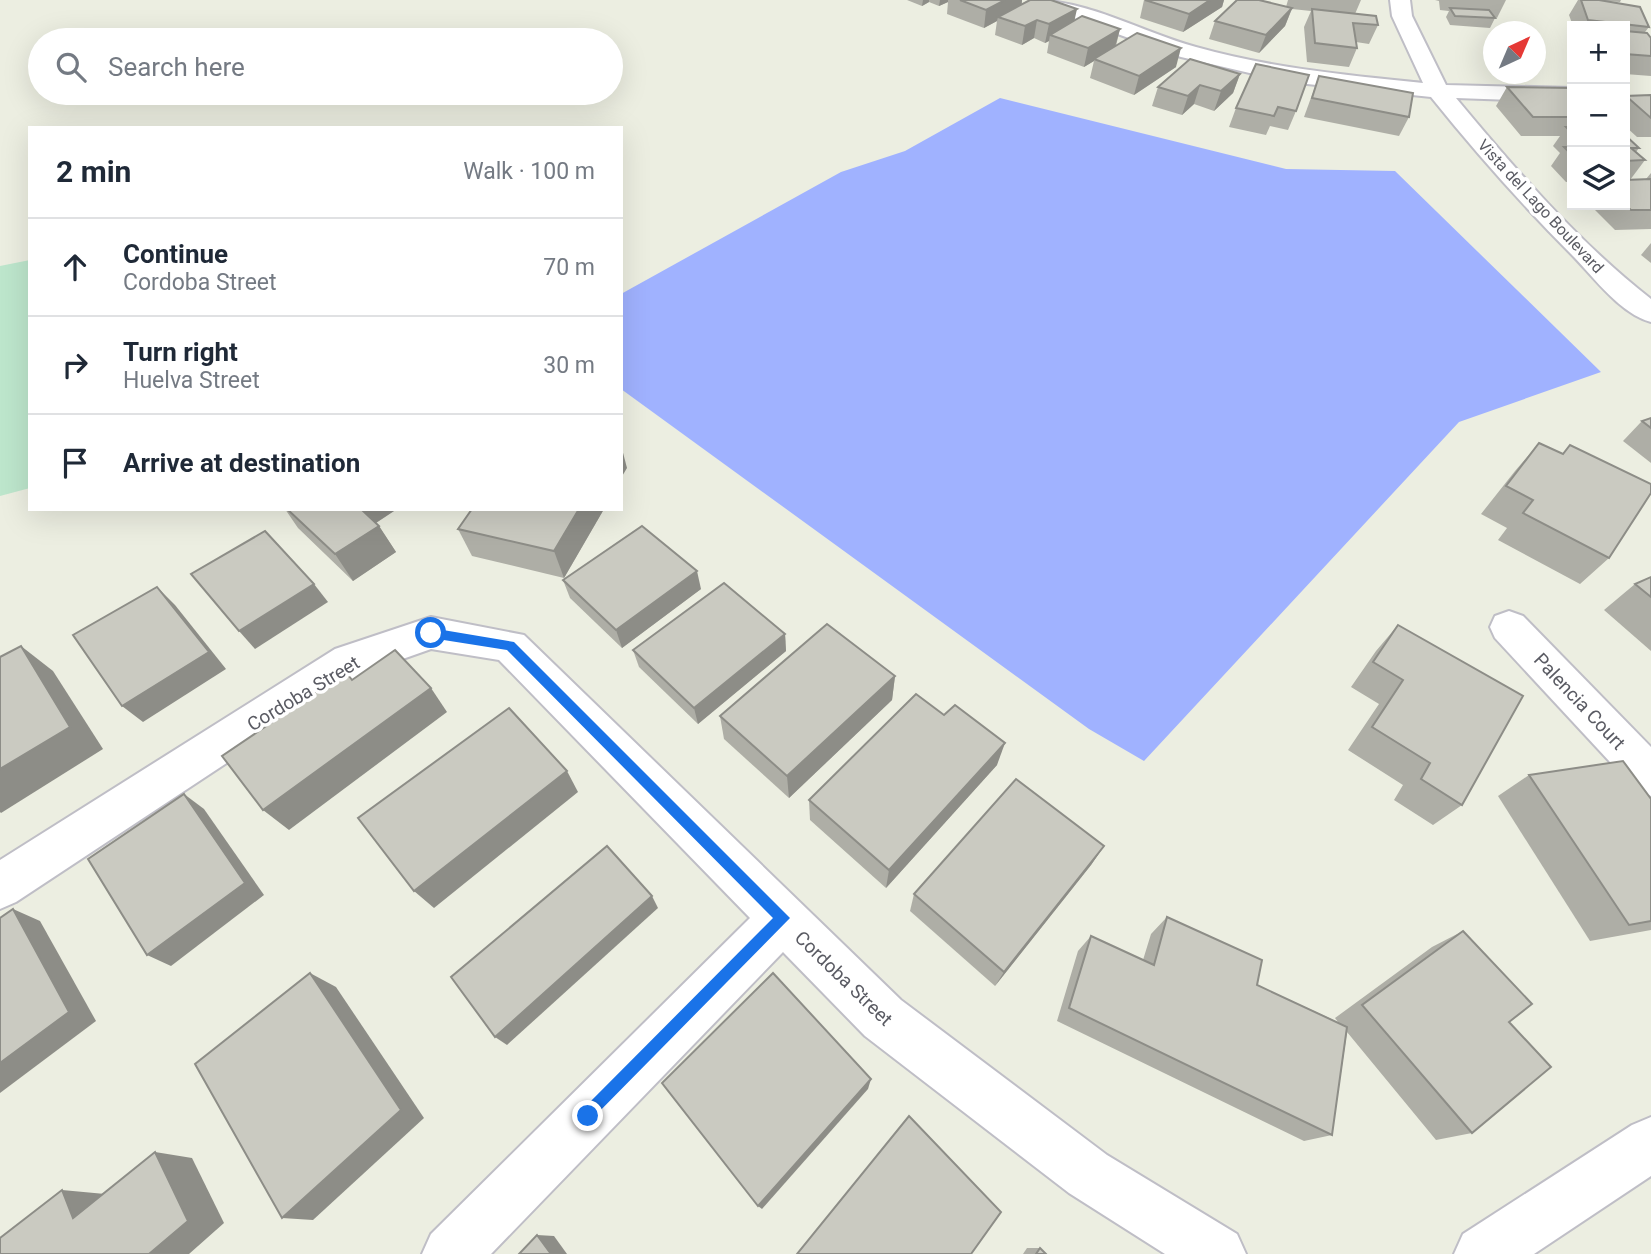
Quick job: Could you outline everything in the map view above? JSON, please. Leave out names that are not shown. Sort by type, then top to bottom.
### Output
[{"type":"street","points":[[1042,0],[1108,14],[1189,52],[1288,75],[1438,91],[1567,95]]},
{"type":"street","name":"Vista del Lago Boulevard","points":[[1400,0],[1402,16],[1438,91],[1500,167],[1618,287],[1651,313]]},
{"type":"street","name":"Palencia Court","points":[[1509,626],[1651,776]]},
{"type":"street","name":"Cordoba Street","points":[[0,886],[349,661],[431,633],[510,646],[883,1018],[1088,1174],[1217,1254]]},
{"type":"street","points":[[451,1254],[783,918]]},
{"type":"street","points":[[1483,1254],[1651,1144]]},
{"type":"green space","points":[[28,260],[28,489],[0,496],[0,266]]},
{"type":"water","points":[[1000,98],[1286,169],[1395,171],[1601,372],[1459,422],[1144,761],[1089,729],[623,390],[623,293],[841,172],[905,151]]},
{"type":"building","points":[[960,0],[1005,0],[986,10]]},
{"type":"building","points":[[1030,0],[1051,0],[1077,9],[1049,24],[1037,20],[1025,26],[998,17]]},
{"type":"building","points":[[1145,0],[1210,0],[1189,14]]},
{"type":"building","points":[[1237,0],[1259,0],[1292,8],[1266,35],[1215,21]]},
{"type":"building","points":[[1581,0],[1599,0],[1640,7],[1649,27],[1630,25],[1630,21],[1588,20]]},
{"type":"building","points":[[1450,8],[1489,10],[1495,18],[1455,16]]},
{"type":"building","points":[[1312,9],[1376,16],[1378,25],[1353,23],[1357,48],[1315,43]]},
{"type":"building","points":[[1082,16],[1120,29],[1088,48],[1050,35]]},
{"type":"building","points":[[1630,31],[1647,33],[1651,38],[1651,56],[1630,54]]},
{"type":"building","points":[[1137,33],[1181,48],[1139,76],[1094,59]]},
{"type":"building","points":[[1190,59],[1240,74],[1221,91],[1200,85],[1188,96],[1158,87]]},
{"type":"building","points":[[1256,64],[1309,75],[1296,111],[1278,107],[1274,116],[1236,108]]},
{"type":"building","points":[[1319,76],[1413,93],[1409,117],[1312,98]]},
{"type":"building","points":[[1507,87],[1567,88],[1567,117],[1533,117]]},
{"type":"building","points":[[1651,95],[1651,118],[1630,100],[1630,96]]},
{"type":"building","points":[[1630,140],[1639,148],[1631,148],[1645,160],[1630,161]]},
{"type":"building","points":[[1651,179],[1651,210],[1630,209],[1630,180]]},
{"type":"building","points":[[1651,418],[1651,428],[1642,421]]},
{"type":"building","points":[[1539,443],[1563,454],[1570,445],[1651,484],[1651,493],[1609,558],[1523,513],[1533,500],[1506,486]]},
{"type":"building","points":[[289,511],[363,511],[379,526],[335,554]]},
{"type":"building","points":[[471,511],[578,511],[554,551],[458,529]]},
{"type":"building","points":[[642,526],[697,571],[616,630],[563,580]]},
{"type":"building","points":[[265,531],[314,584],[239,631],[191,574]]},
{"type":"building","points":[[1651,577],[1651,597],[1635,584]]},
{"type":"building","points":[[724,583],[785,634],[694,708],[633,650]]},
{"type":"building","points":[[157,587],[209,652],[122,706],[73,635]]},
{"type":"building","points":[[827,624],[895,676],[787,776],[720,716]]},
{"type":"building","points":[[1398,625],[1523,696],[1462,805],[1421,779],[1430,763],[1372,727],[1403,680],[1373,662]]},
{"type":"building","points":[[21,646],[70,727],[0,769],[0,657]]},
{"type":"building","points":[[395,650],[431,688],[263,810],[222,756],[346,672],[352,680]]},
{"type":"building","points":[[916,694],[944,715],[955,705],[1005,743],[889,870],[809,800]]},
{"type":"building","points":[[509,708],[567,771],[414,891],[358,818]]},
{"type":"building","points":[[1623,761],[1651,799],[1651,921],[1629,925],[1529,775]]},
{"type":"building","points":[[1016,779],[1104,846],[1004,972],[914,894]]},
{"type":"building","points":[[184,794],[245,883],[147,955],[88,859]]},
{"type":"building","points":[[607,846],[652,896],[495,1037],[451,977]]},
{"type":"building","points":[[13,909],[69,1012],[0,1063],[0,918]]},
{"type":"building","points":[[1167,917],[1262,960],[1257,985],[1347,1027],[1332,1135],[1069,1008],[1091,936],[1154,965]]},
{"type":"building","points":[[1463,931],[1532,1004],[1509,1022],[1551,1067],[1472,1133],[1362,1005]]},
{"type":"building","points":[[310,973],[401,1110],[282,1218],[195,1064]]},
{"type":"building","points":[[773,973],[871,1079],[758,1206],[662,1083]]},
{"type":"building","points":[[909,1116],[1001,1212],[971,1254],[797,1254]]},
{"type":"building","points":[[155,1152],[188,1221],[149,1254],[0,1254],[0,1238],[62,1190],[73,1218]]},
{"type":"building","points":[[537,1235],[551,1254],[519,1254]]},
{"type":"route","points":[[431,633],[510,646],[783,918],[588,1116]]}]
